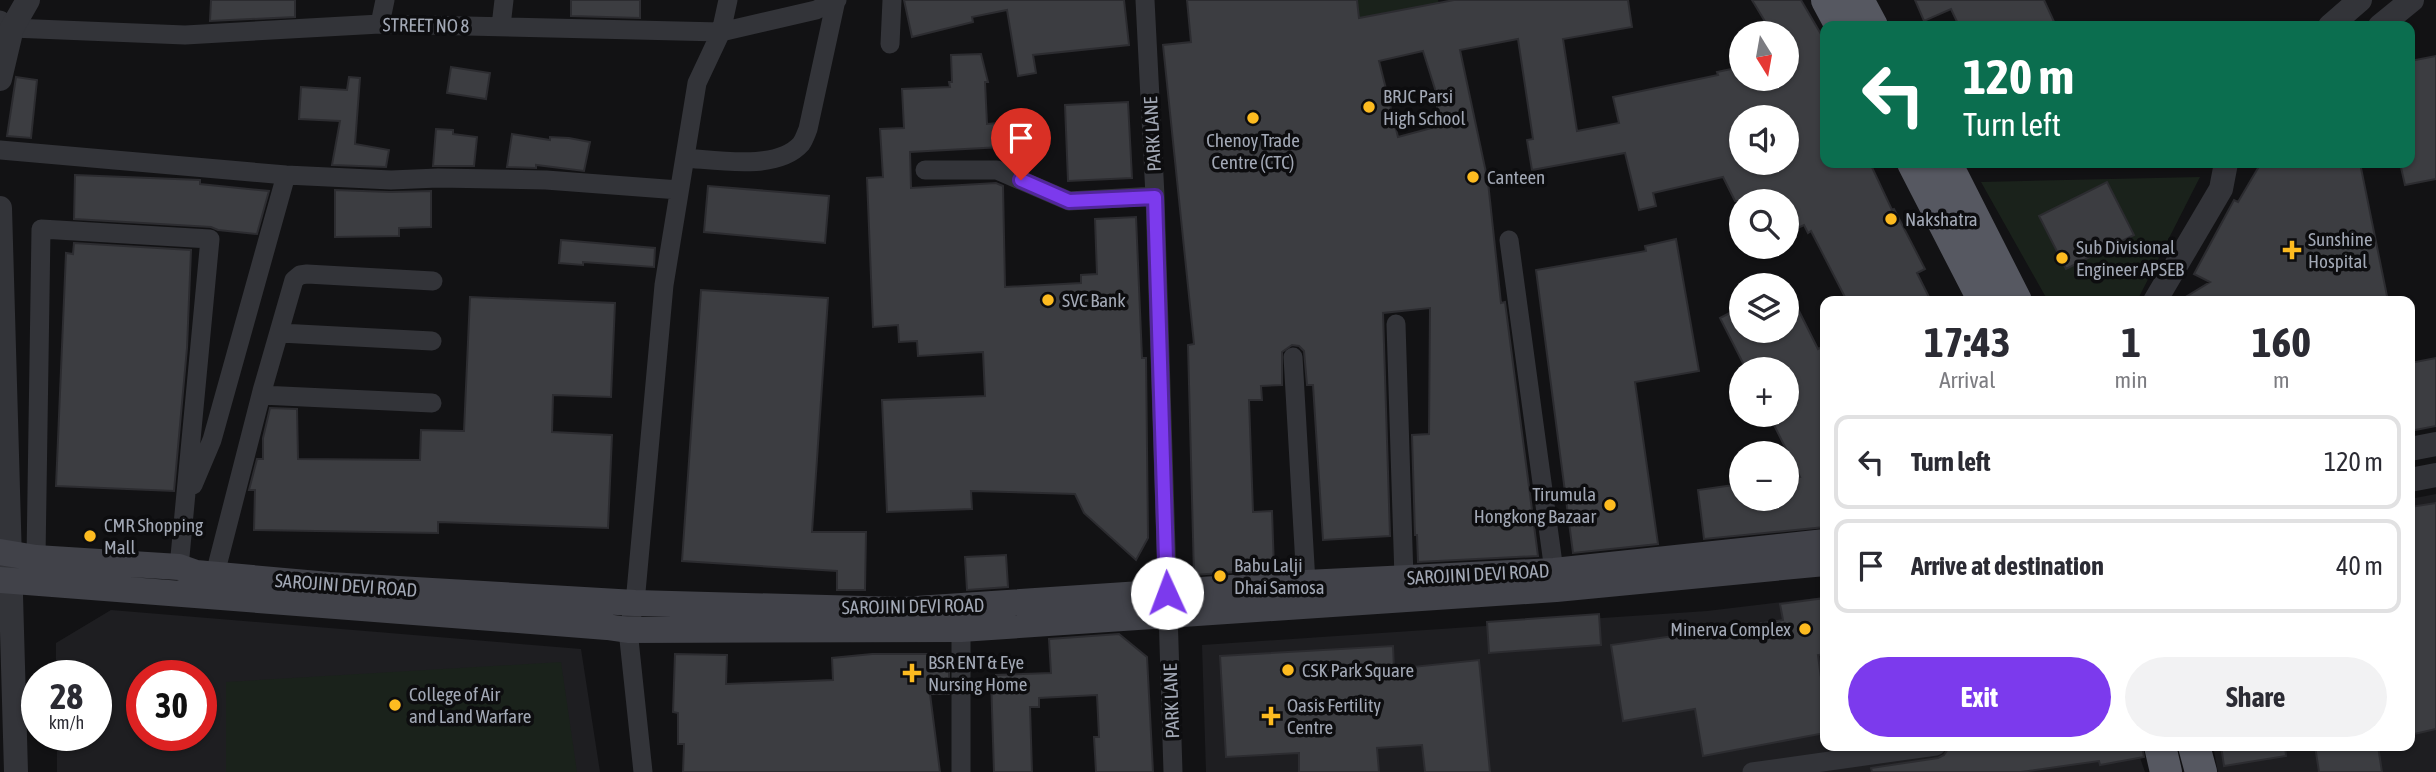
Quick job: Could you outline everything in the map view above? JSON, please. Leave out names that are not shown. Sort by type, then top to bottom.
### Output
[{"type":"highway","points":[[1827,0],[1838,21]]},
{"type":"highway","points":[[1858,0],[1869,21]]},
{"type":"highway","points":[[1916,168],[1981,296]]},
{"type":"highway","points":[[1949,168],[2013,296]]},
{"type":"highway","points":[[2161,751],[2166,772]]},
{"type":"highway","points":[[2195,751],[2201,772]]},
{"type":"main road","name":"SAROJINI DEVI ROAD","points":[[6,581],[628,630],[961,629],[1167,604],[1306,583],[1554,570],[1820,543]]},
{"type":"main road","name":"SAROJINI DEVI ROAD","points":[[15,555],[179,567],[196,573],[329,585],[635,603],[901,610],[1167,604],[1556,589],[1820,563]]},
{"type":"street","points":[[0,79],[6,24],[27,0]]},
{"type":"street","points":[[380,24],[385,0]]},
{"type":"street","points":[[500,26],[504,0]]},
{"type":"street","points":[[643,772],[628,630],[635,603],[664,285],[697,83],[720,32],[728,0]]},
{"type":"street","points":[[684,158],[755,161],[787,154],[802,143],[808,129],[836,0]]},
{"type":"street","name":"STREET NO 8","points":[[6,24],[185,35],[380,24],[720,32],[816,10],[836,0]]},
{"type":"street","points":[[890,44],[892,0]]},
{"type":"street","name":"PARK LANE","points":[[1145,0],[1155,197],[1173,772]]},
{"type":"street","points":[[2336,21],[2360,0]]},
{"type":"street","points":[[2386,21],[2412,0]]},
{"type":"street","points":[[0,150],[286,175],[391,180],[546,180],[679,190]]},
{"type":"street","points":[[2158,296],[2221,189],[2224,168]]},
{"type":"street","points":[[925,170],[997,170],[1069,201],[1155,197]]},
{"type":"street","points":[[185,503],[212,440],[286,175]]},
{"type":"street","points":[[0,208],[15,555]]},
{"type":"street","points":[[16,772],[6,581],[15,555],[41,229],[210,239],[179,567]]},
{"type":"street","points":[[1509,240],[1554,570]]},
{"type":"street","points":[[215,574],[294,280],[300,275],[433,281]]},
{"type":"street","points":[[1396,324],[1404,578]]},
{"type":"street","points":[[280,333],[432,341]]},
{"type":"street","points":[[1293,357],[1306,583]]},
{"type":"street","points":[[261,395],[432,403]]},
{"type":"street","points":[[2415,448],[2436,444]]},
{"type":"street","points":[[2415,479],[2436,475]]},
{"type":"street","points":[[961,629],[961,772]]},
{"type":"street","points":[[1752,772],[1901,751]]},
{"type":"shaded area","points":[[1334,0],[1438,0],[1439,3],[1336,22]]},
{"type":"shaded area","points":[[2200,177],[2140,296],[2045,296],[1981,182]]},
{"type":"shaded area","points":[[2436,494],[2436,772],[2218,772],[2214,751],[2415,751],[2415,498]]},
{"type":"shaded area","points":[[1820,598],[1820,751],[2138,751],[2145,772],[1206,772],[1202,645],[1707,611]]},
{"type":"shaded area","name":"College of Air and Land Warfare","points":[[111,610],[581,649],[600,772],[57,772],[57,751],[112,751],[112,660],[56,660],[56,643]]},
{"type":"shaded area","points":[[561,662],[577,772],[226,772],[226,682]]},
{"type":"building","points":[[211,0],[295,0],[295,17],[210,21]]},
{"type":"building","points":[[571,0],[640,0],[640,18],[571,16]]},
{"type":"building","points":[[904,0],[1124,0],[1129,45],[1033,55],[1036,73],[1018,76],[1007,10],[972,17],[973,22],[912,37]]},
{"type":"building","points":[[1187,0],[1357,0],[1359,18],[1454,0],[1628,0],[1632,27],[1563,39],[1577,131],[1619,123],[1613,97],[1718,75],[1717,72],[1729,70],[1729,91],[1799,91],[1799,21],[1765,21],[1752,0],[1801,0],[1820,32],[1820,168],[1872,168],[1925,269],[1917,273],[1928,296],[1844,296],[1811,231],[1808,233],[1804,225],[1799,227],[1799,189],[1729,189],[1723,177],[1653,193],[1656,206],[1639,210],[1625,153],[1532,170],[1527,140],[1533,139],[1518,39],[1460,50],[1488,182],[1501,303],[1505,302],[1538,556],[1418,562],[1412,435],[1429,434],[1430,308],[1383,313],[1390,536],[1323,540],[1313,385],[1307,385],[1304,351],[1299,346],[1292,345],[1282,352],[1282,385],[1261,386],[1262,400],[1249,400],[1253,512],[1272,511],[1274,569],[1194,575],[1188,345],[1194,344],[1163,45],[1191,42]],"holes":[[[1423,51],[1435,89],[1439,126],[1398,137],[1379,61]]]},
{"type":"building","points":[[1915,0],[2044,0],[2054,21],[1957,21],[1951,9],[1924,21]]},
{"type":"building","points":[[981,54],[988,82],[985,82],[987,124],[998,123],[1002,147],[910,152],[911,188],[996,183],[1003,186],[1005,287],[1081,283],[1081,275],[1097,274],[1095,219],[1136,217],[1142,358],[1146,358],[1148,538],[1136,560],[1084,513],[1075,494],[971,491],[972,509],[887,512],[882,400],[985,396],[983,352],[918,356],[917,341],[899,342],[898,325],[873,327],[867,178],[883,177],[880,129],[904,128],[902,89],[950,87],[951,55]]},
{"type":"building","points":[[2436,56],[2436,179],[2405,185],[2401,168],[2415,168],[2415,60]]},
{"type":"building","points":[[451,67],[490,73],[486,99],[447,93]]},
{"type":"building","points":[[16,77],[37,80],[31,138],[7,136]]},
{"type":"building","points":[[349,77],[360,78],[355,144],[389,150],[386,167],[332,165],[340,121],[299,119],[301,87],[347,90]]},
{"type":"building","points":[[1128,102],[1132,178],[1068,181],[1065,105]]},
{"type":"building","points":[[436,129],[453,130],[453,134],[477,137],[474,166],[433,166]]},
{"type":"building","points":[[512,134],[590,142],[584,171],[536,165],[536,168],[507,167]]},
{"type":"building","name":"Sunshine Hospital","points":[[2258,168],[2361,168],[2387,296],[2187,296],[2210,282],[2194,274],[2234,200],[2238,202]]},
{"type":"building","points":[[75,175],[200,180],[200,184],[269,191],[257,234],[211,227],[74,219]]},
{"type":"building","points":[[2107,182],[2134,235],[2066,269],[2039,216]]},
{"type":"building","points":[[708,186],[829,196],[825,243],[704,232]]},
{"type":"building","points":[[335,190],[431,191],[431,227],[399,228],[399,236],[335,237]]},
{"type":"building","points":[[1676,239],[1699,371],[1635,382],[1658,544],[1573,553],[1536,270],[1646,251],[1645,246]]},
{"type":"building","points":[[561,240],[655,248],[654,267],[559,263]]},
{"type":"building","points":[[74,243],[191,250],[187,348],[174,491],[56,486],[66,253],[73,254]]},
{"type":"building","points":[[701,290],[828,298],[812,532],[866,532],[865,590],[837,590],[837,571],[682,561]]},
{"type":"building","points":[[470,297],[615,303],[611,397],[553,395],[552,432],[612,435],[608,528],[438,522],[438,533],[254,530],[255,490],[249,490],[257,459],[263,459],[263,438],[270,408],[297,409],[298,459],[420,460],[421,430],[464,431]]},
{"type":"building","points":[[1799,311],[1818,349],[1820,348],[1820,527],[1704,539],[1698,490],[1729,486],[1729,511],[1799,511],[1799,441],[1782,441],[1775,427],[1799,427],[1799,357],[1740,357],[1733,343],[1799,343]]},
{"type":"building","points":[[1729,313],[1729,336],[1720,318]]},
{"type":"building","points":[[2436,358],[2436,426],[2415,430],[2415,362]]},
{"type":"building","points":[[2436,503],[2436,729],[2415,734],[2415,506]]},
{"type":"building","points":[[1006,555],[1008,587],[967,590],[965,557]]},
{"type":"building","points":[[1820,599],[1820,734],[1703,756],[1695,709],[1623,721],[1611,645],[1783,620],[1780,604]]},
{"type":"building","points":[[1599,614],[1601,645],[1489,653],[1487,622]]},
{"type":"building","points":[[1119,634],[1147,657],[1153,772],[1096,772],[1094,737],[1099,737],[1097,695],[1039,698],[1039,707],[1030,707],[1032,772],[994,772],[991,678],[996,678],[996,675],[1051,673],[1049,639]]},
{"type":"building","points":[[1393,646],[1394,669],[1479,660],[1490,772],[1425,772],[1422,745],[1377,748],[1379,772],[1299,772],[1299,753],[1226,757],[1220,656]]},
{"type":"building","points":[[675,654],[727,655],[726,684],[833,680],[832,658],[872,654],[949,654],[949,694],[930,694],[940,772],[683,772],[684,744],[678,744],[678,713],[673,712]]},
{"type":"building","points":[[1947,751],[2143,751],[2144,757],[2100,765],[2099,761],[2021,772],[1872,772],[1871,768],[1944,755]]},
{"type":"building","points":[[2222,751],[2286,751],[2286,756],[2224,766]]},
{"type":"building","points":[[2316,751],[2379,751],[2382,772],[2319,772]]},
{"type":"place","name":"BRJC Parsi High School","points":[[1369,107]]},
{"type":"place","name":"Chenoy Trade Centre (CTC)","points":[[1253,118]]},
{"type":"place","name":"Canteen","points":[[1473,177]]},
{"type":"place","name":"Nakshatra","points":[[1891,219]]},
{"type":"place","name":"Sunshine Hospital","points":[[2292,250]]},
{"type":"place","name":"Sub Divisional Engineer APSEB","points":[[2062,258]]},
{"type":"place","name":"SVC Bank","points":[[1048,300]]},
{"type":"place","name":"Tirumula Hongkong Bazaar","points":[[1610,505]]},
{"type":"place","name":"CMR Shopping Mall","points":[[90,536]]},
{"type":"place","name":"Babu Lalji Dhai Samosa","points":[[1220,576]]},
{"type":"place","name":"Minerva Complex","points":[[1805,629]]},
{"type":"place","name":"CSK Park Square","points":[[1288,670]]},
{"type":"place","name":"BSR ENT & Eye Nursing Home","points":[[912,673]]},
{"type":"place","name":"College of Air and Land Warfare","points":[[395,705]]},
{"type":"place","name":"Oasis Fertility Centre","points":[[1271,716]]},
{"type":"route","points":[[1021,180],[1069,201],[1155,197],[1167,593]]}]
